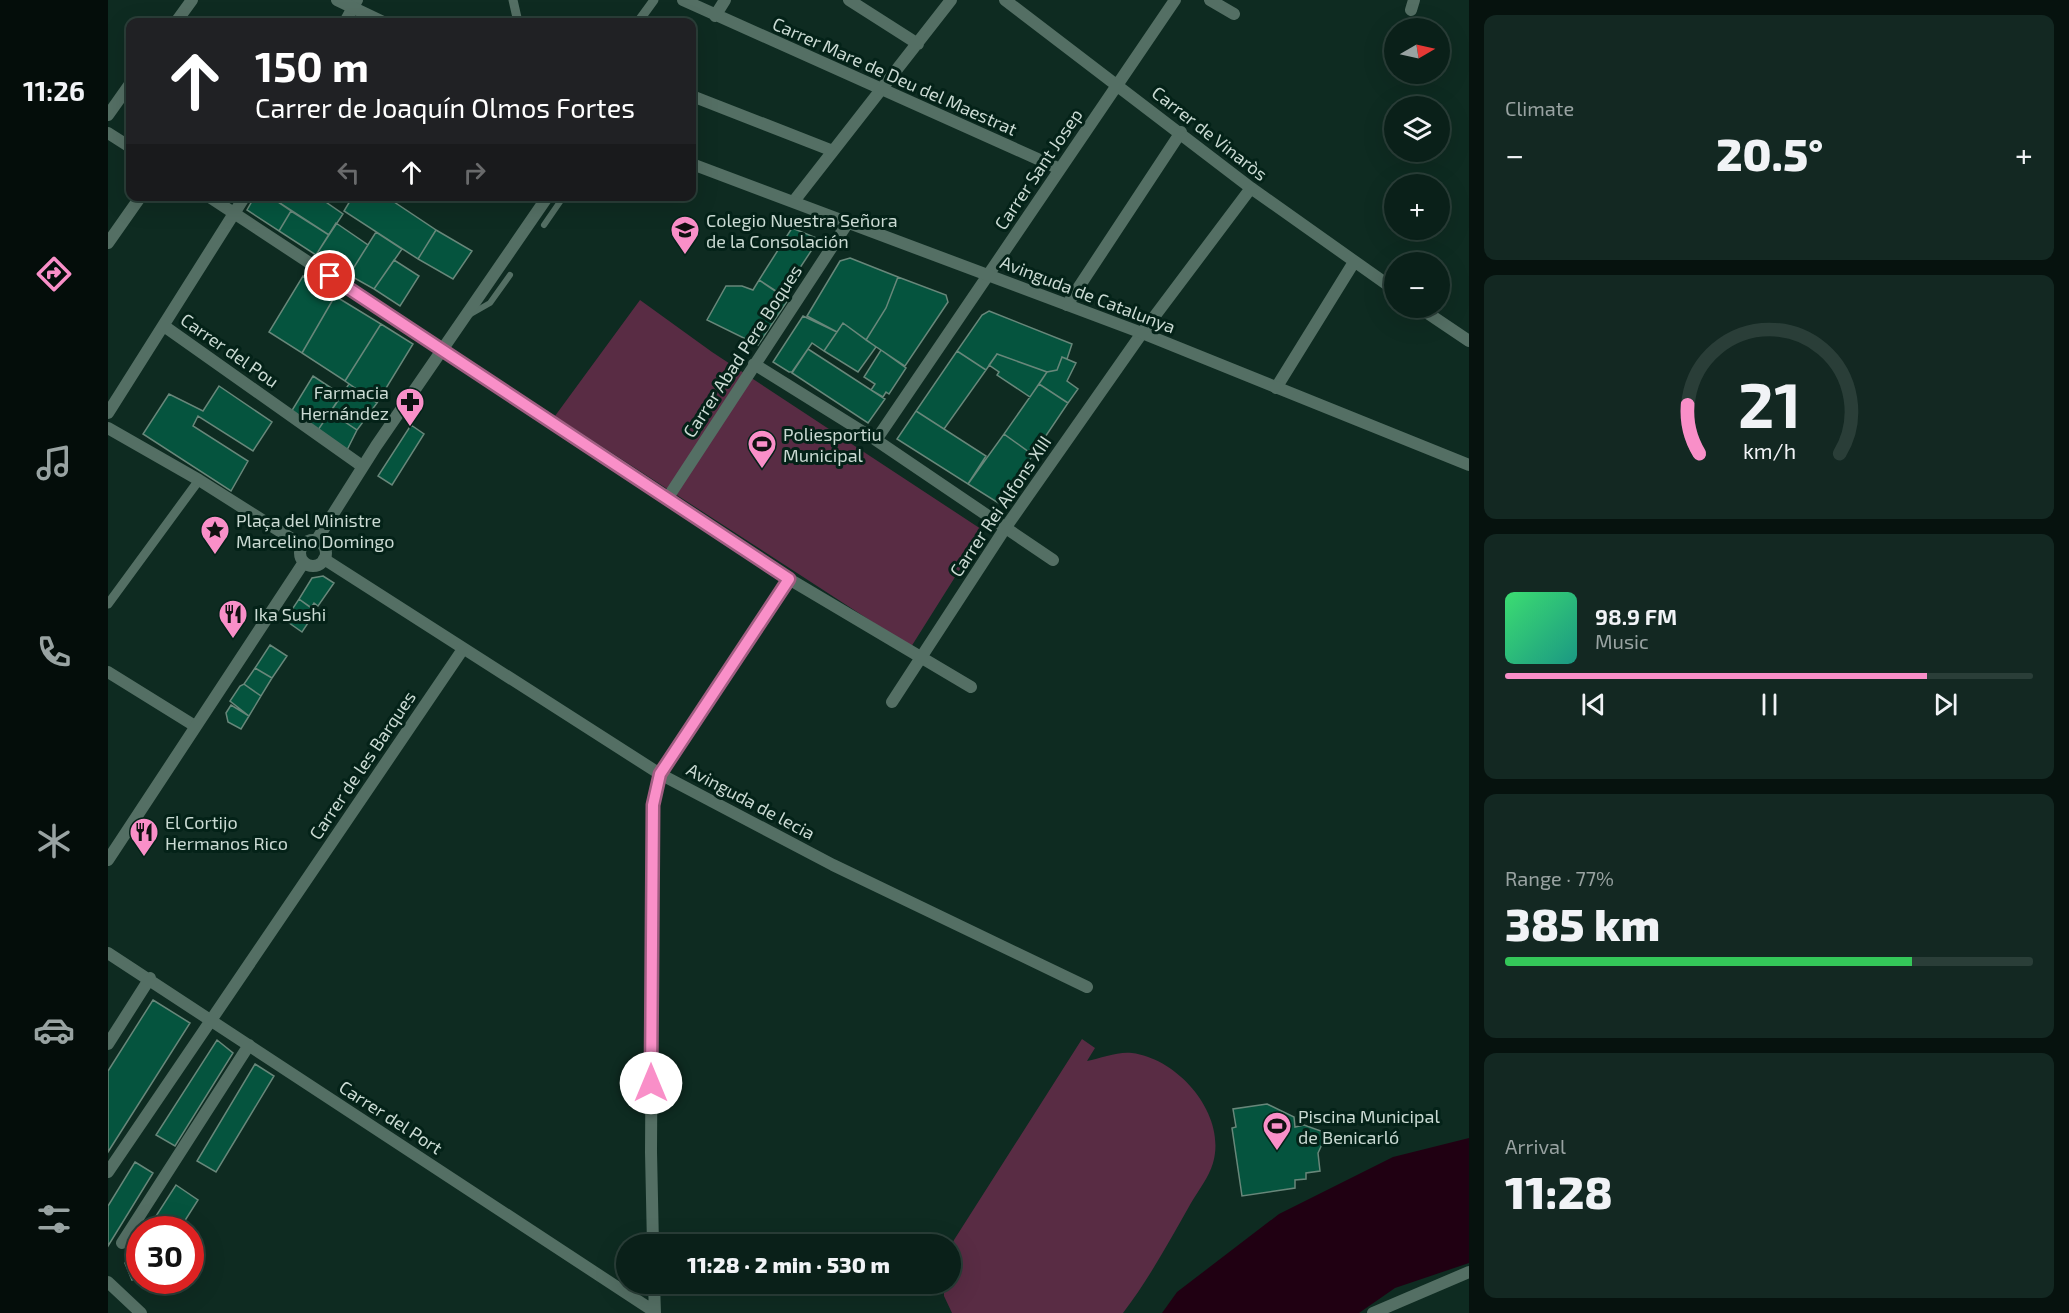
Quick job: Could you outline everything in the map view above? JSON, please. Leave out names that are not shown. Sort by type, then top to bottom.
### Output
[{"type":"street","points":[[179,18],[192,0]]},
{"type":"street","points":[[338,0],[355,4],[377,18]]},
{"type":"street","points":[[513,0],[517,18]]},
{"type":"street","points":[[641,18],[654,0]]},
{"type":"street","name":"Carrer Mare de Deu del Maestrat","points":[[683,0],[1060,169]]},
{"type":"street","points":[[715,16],[725,0]]},
{"type":"street","points":[[849,0],[918,44]]},
{"type":"street","points":[[794,201],[951,0]]},
{"type":"street","name":"Carrer de Vinaròs","points":[[1005,0],[1181,132],[1251,188],[1384,282]]},
{"type":"street","name":"Carrer Sant Josep","points":[[876,440],[1175,0]]},
{"type":"street","points":[[1210,0],[1234,14]]},
{"type":"street","points":[[347,18],[355,4]]},
{"type":"street","points":[[108,115],[126,90]]},
{"type":"street","points":[[696,98],[833,151]]},
{"type":"street","points":[[1067,304],[1181,132]]},
{"type":"street","points":[[108,133],[126,144]]},
{"type":"street","name":"Avinguda de Catalunya","points":[[696,165],[1142,333],[1469,465]]},
{"type":"street","name":"Carrer Rei Alfons XIII","points":[[892,702],[1006,527],[1142,333],[1251,188]]},
{"type":"street","points":[[108,243],[137,201]]},
{"type":"street","points":[[216,201],[789,579],[971,687]]},
{"type":"street","points":[[108,413],[242,201]]},
{"type":"street","points":[[316,541],[362,466],[545,201]]},
{"type":"street","name":"Carrer Abad Pere Boques","points":[[667,499],[847,224]]},
{"type":"street","points":[[1276,388],[1354,262]]},
{"type":"street","points":[[1435,318],[1469,341]]},
{"type":"street","name":"Carrer del Pou","points":[[164,326],[362,466]]},
{"type":"street","points":[[754,364],[876,440],[1053,560]]},
{"type":"street","points":[[108,428],[199,480],[297,542],[304,562],[108,860]]},
{"type":"street","points":[[108,604],[199,480]]},
{"type":"street","points":[[301,549],[309,541],[316,541],[325,548],[324,559],[315,566],[304,562]]},
{"type":"street","name":"Avinguda de lecia","points":[[324,559],[660,774],[833,865],[1087,987]]},
{"type":"street","points":[[653,1234],[651,1152],[653,805],[660,774],[789,579]]},
{"type":"street","name":"Carrer de les Barques","points":[[108,1172],[463,649]]},
{"type":"street","points":[[108,672],[195,726]]},
{"type":"street","name":"Carrer del Port","points":[[108,952],[655,1312]]},
{"type":"street","points":[[108,1044],[150,978]]},
{"type":"street","points":[[122,1243],[249,1046]]},
{"type":"street","points":[[1373,1313],[1469,1272]]},
{"type":"street","points":[[108,1282],[141,1313]]},
{"type":"street","points":[[654,1294],[655,1312]]},
{"type":"lane","points":[[544,225],[561,201]]},
{"type":"lane","points":[[465,317],[490,303],[510,275]]},
{"type":"shaded area","points":[[640,300],[712,352],[984,531],[911,647],[555,416]]},
{"type":"shaded area","points":[[1082,1039],[1095,1048],[1087,1061],[1116,1054],[1132,1053],[1150,1057],[1166,1066],[1182,1078],[1206,1109],[1213,1126],[1215,1145],[1213,1163],[1209,1173],[1150,1273],[1123,1313],[952,1313],[944,1294],[961,1294],[961,1234],[958,1234]]},
{"type":"shaded area","points":[[1469,1138],[1469,1263],[1395,1288],[1359,1313],[1162,1313],[1177,1292],[1279,1214],[1393,1157]]},
{"type":"building","points":[[252,201],[276,201],[291,211],[279,231],[247,210]]},
{"type":"building","points":[[277,201],[324,201],[343,214],[329,235]]},
{"type":"building","points":[[350,201],[392,201],[436,230],[418,259],[344,211]]},
{"type":"building","points":[[291,211],[329,235],[316,255],[279,231]]},
{"type":"building","points":[[336,223],[368,245],[349,275],[316,255]]},
{"type":"building","points":[[792,228],[819,239],[782,295],[759,280]]},
{"type":"building","points":[[436,230],[472,251],[453,279],[418,259]]},
{"type":"building","points":[[376,232],[402,249],[374,289],[349,275]]},
{"type":"building","points":[[850,258],[898,277],[886,308],[866,340],[843,323],[837,332],[807,316],[840,261]]},
{"type":"building","points":[[394,260],[419,276],[400,306],[374,289]]},
{"type":"building","points":[[303,276],[335,296],[302,353],[269,332]]},
{"type":"building","points":[[898,277],[946,295],[948,302],[905,366],[866,340],[886,308]]},
{"type":"building","points":[[759,280],[788,300],[758,345],[707,320],[726,286],[742,286],[753,290]]},
{"type":"building","points":[[335,296],[381,324],[345,381],[302,353]]},
{"type":"building","points":[[989,311],[1072,344],[1067,359],[1062,357],[1057,370],[1047,372],[997,354],[986,370],[957,351],[982,315]]},
{"type":"building","points":[[803,316],[837,332],[824,351],[812,343],[792,372],[789,372],[773,362]]},
{"type":"building","points":[[843,323],[876,347],[858,372],[824,351]]},
{"type":"building","points":[[381,324],[413,344],[377,403],[345,381]]},
{"type":"building","points":[[808,349],[885,399],[868,423],[792,373]]},
{"type":"building","points":[[881,350],[906,368],[889,394],[886,392],[883,397],[871,390],[875,384],[864,377]]},
{"type":"building","points":[[957,351],[986,370],[944,429],[916,411]]},
{"type":"building","points":[[997,354],[1047,372],[1030,397],[997,375],[999,372],[989,365]]},
{"type":"building","points":[[1062,357],[1076,363],[1067,381],[1078,389],[1068,403],[1039,384],[1047,372],[1057,370]]},
{"type":"building","points":[[313,376],[342,395],[318,430],[291,412]]},
{"type":"building","points":[[349,384],[377,403],[357,430],[330,412]]},
{"type":"building","points":[[1039,384],[1068,403],[1033,455],[1004,434]]},
{"type":"building","points":[[219,386],[272,422],[253,451],[198,416],[193,426],[248,461],[231,491],[143,434],[169,394],[203,411]]},
{"type":"building","points":[[916,411],[986,456],[968,484],[897,439]]},
{"type":"building","points":[[330,412],[357,430],[347,450],[318,430]]},
{"type":"building","points":[[411,425],[424,434],[392,485],[378,476]]},
{"type":"building","points":[[1004,434],[1033,455],[1000,504],[968,484]]},
{"type":"building","points":[[323,576],[334,583],[318,606],[314,603],[311,608],[299,599],[312,578]]},
{"type":"building","points":[[299,599],[316,611],[302,632],[285,620]]},
{"type":"building","points":[[270,645],[287,656],[272,678],[255,668]]},
{"type":"building","points":[[255,668],[272,678],[261,696],[244,684]]},
{"type":"building","points":[[244,684],[261,696],[249,716],[230,701],[240,686]]},
{"type":"building","points":[[231,705],[249,716],[241,729],[228,722],[226,713]]},
{"type":"building","points":[[153,1000],[190,1023],[108,1152],[108,1071]]},
{"type":"building","points":[[217,1040],[233,1053],[175,1146],[156,1135]]},
{"type":"building","points":[[255,1064],[274,1076],[216,1172],[197,1161]]},
{"type":"building","name":"Piscina Municipal de Benicarló","points":[[1267,1104],[1294,1117],[1295,1127],[1304,1125],[1321,1131],[1324,1140],[1318,1153],[1320,1171],[1306,1173],[1306,1179],[1295,1180],[1295,1188],[1242,1196],[1232,1128],[1236,1127],[1233,1109]]},
{"type":"building","points":[[135,1162],[153,1173],[108,1246],[108,1206]]},
{"type":"building","points":[[176,1185],[198,1200],[188,1216],[156,1216]]},
{"type":"place","name":"Colegio Nuestra Señora de la Consolación","points":[[685,256]]},
{"type":"place","name":"Farmacia Hernández","points":[[410,428]]},
{"type":"place","name":"Poliesportiu Municipal","points":[[762,470]]},
{"type":"place","name":"Plaça del Ministre Marcelino Domingo","points":[[215,556]]},
{"type":"place","name":"Ika Sushi","points":[[233,640]]},
{"type":"place","name":"El Cortijo Hermanos Rico","points":[[144,858]]},
{"type":"place","name":"Piscina Municipal de Benicarló","points":[[1277,1152]]},
{"type":"route","points":[[330,276],[789,579],[660,774],[653,805],[651,1083]]}]
